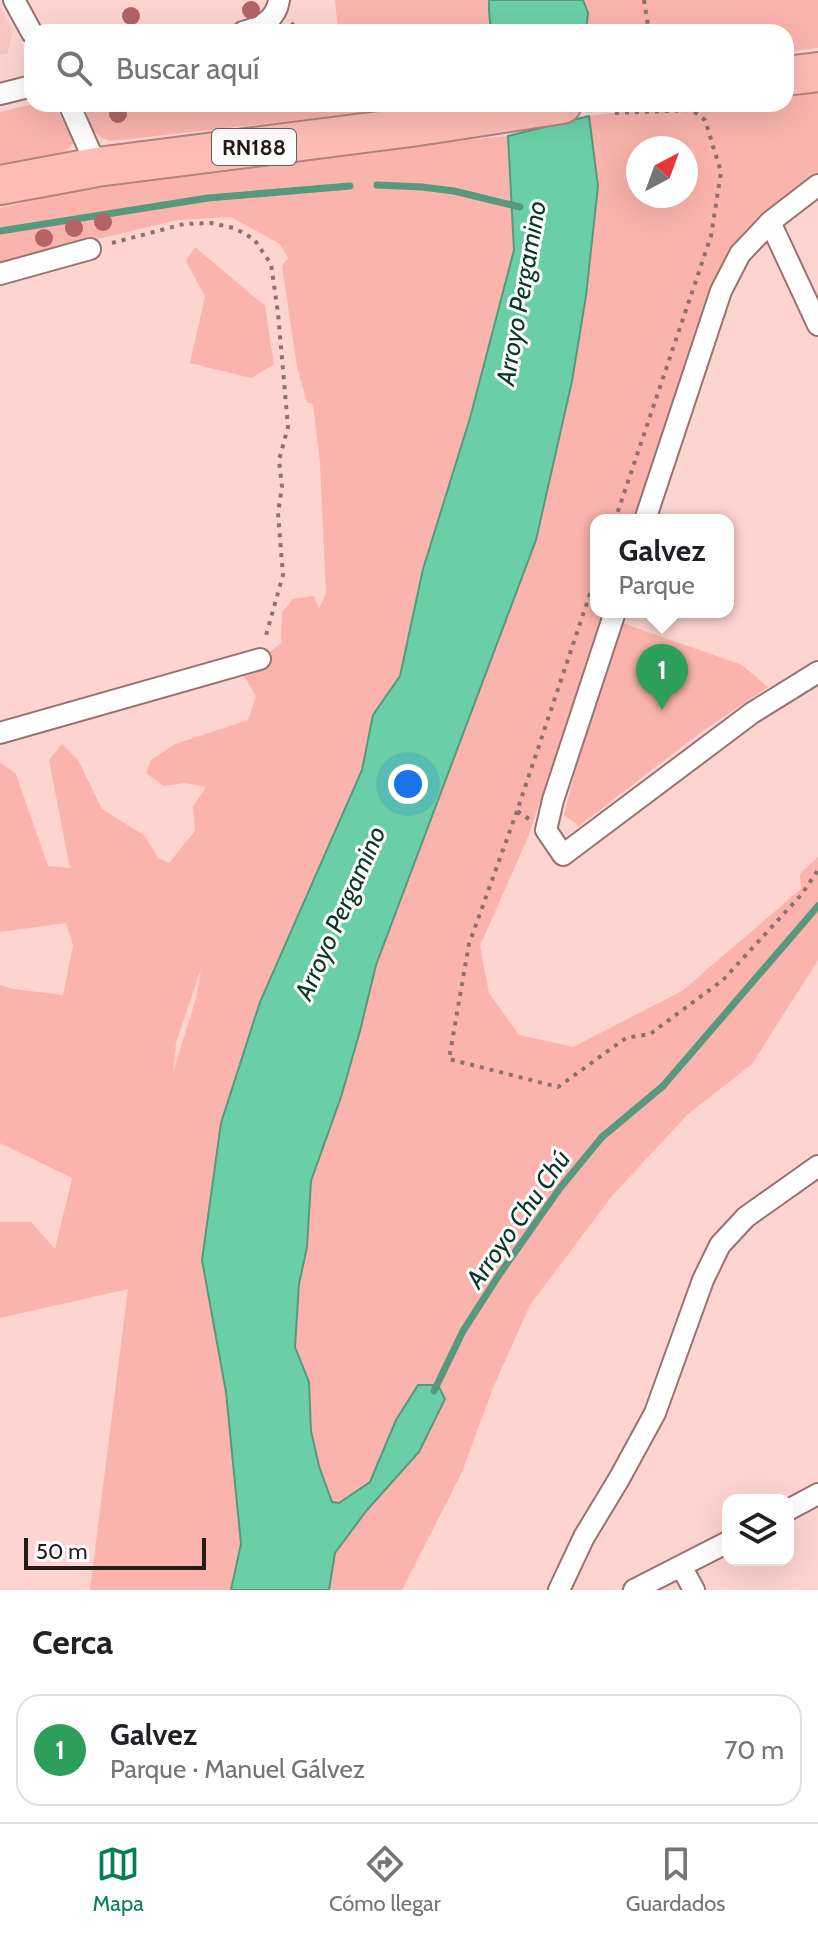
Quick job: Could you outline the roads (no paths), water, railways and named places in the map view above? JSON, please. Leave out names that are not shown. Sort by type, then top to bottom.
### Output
[{"type":"highway","points":[[794,75],[818,72]]},
{"type":"highway","name":"RN188","points":[[0,185],[97,167],[509,112]]},
{"type":"street","points":[[14,0],[27,24]]},
{"type":"street","points":[[264,24],[278,5]]},
{"type":"street","points":[[0,94],[24,88]]},
{"type":"street","points":[[73,112],[97,167]]},
{"type":"street","points":[[647,514],[721,291],[740,254],[770,222],[818,185]]},
{"type":"street","points":[[770,222],[818,325]]},
{"type":"street","points":[[0,274],[90,249]]},
{"type":"street","points":[[613,618],[546,830],[563,855],[752,713],[818,672]]},
{"type":"street","points":[[0,733],[260,659]]},
{"type":"street","points":[[559,1590],[584,1537],[655,1413],[703,1280],[720,1245],[746,1217],[818,1166]]},
{"type":"street","points":[[794,1507],[818,1494]]},
{"type":"street","points":[[634,1590],[722,1545]]},
{"type":"street","points":[[681,1566],[694,1590]]},
{"type":"water","points":[[489,0],[583,0],[588,13],[587,24],[490,24]]},
{"type":"water","name":"Arroyo Pergamino","points":[[589,116],[598,186],[586,296],[572,381],[536,540],[376,965],[341,1097],[311,1181],[307,1247],[299,1284],[295,1347],[309,1382],[311,1431],[332,1502],[339,1503],[370,1482],[396,1420],[418,1385],[438,1385],[445,1399],[419,1452],[367,1510],[335,1553],[329,1590],[231,1590],[241,1544],[226,1392],[202,1260],[221,1123],[260,1002],[362,770],[373,715],[400,676],[423,569],[470,418],[514,250],[508,136]]},
{"type":"waterway","name":"Arroyo Pergamino","points":[[377,185],[454,191],[520,207]]},
{"type":"waterway","points":[[0,231],[208,198],[350,186]]},
{"type":"waterway","name":"Arroyo Chu Chú","points":[[434,1391],[463,1331],[560,1188],[602,1137],[663,1086],[818,906]]},
{"type":"place","name":"Galvez","points":[[662,710]]}]
